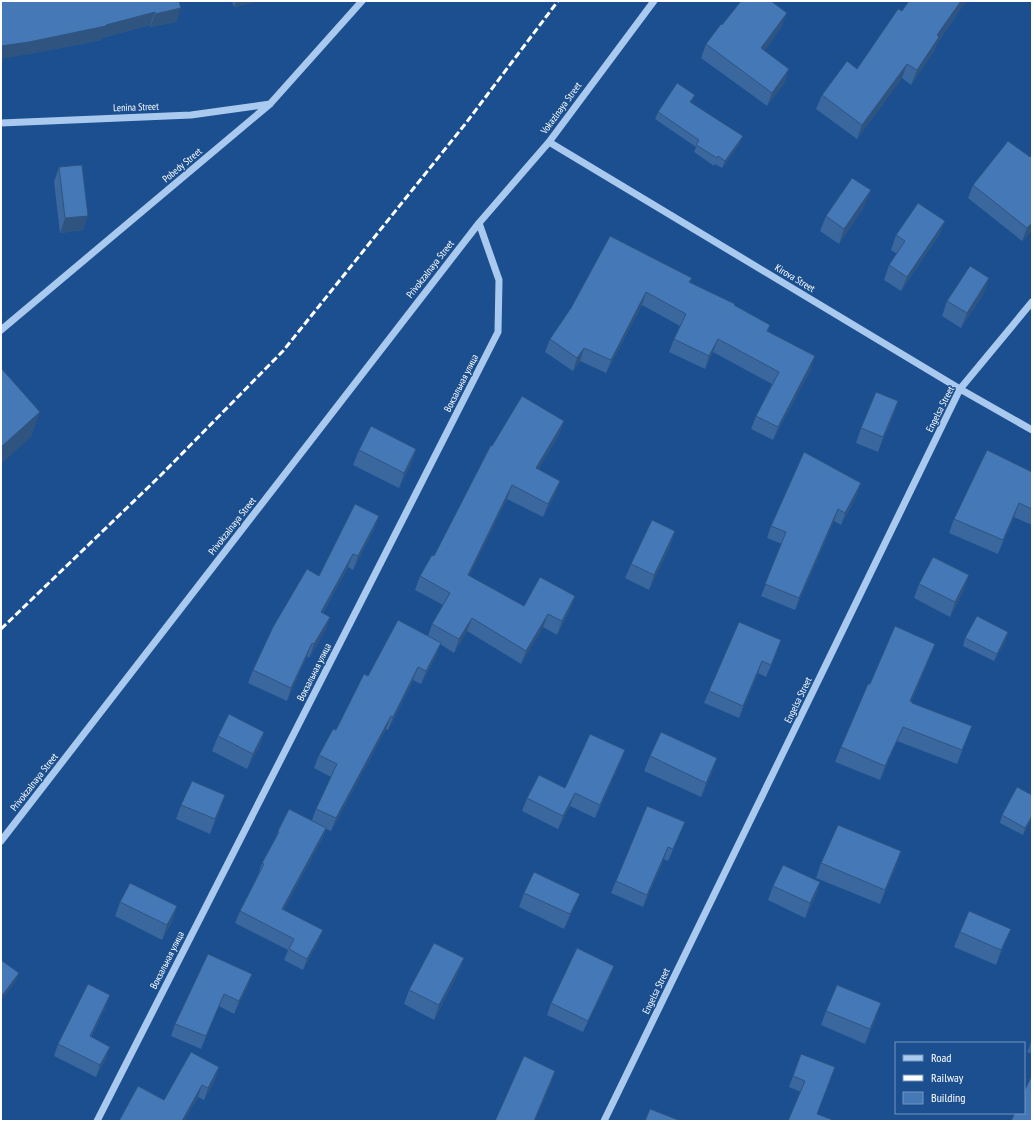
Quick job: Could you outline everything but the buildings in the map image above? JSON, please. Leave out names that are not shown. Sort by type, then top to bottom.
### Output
[{"type":"street","name":"Pobedy Street","points":[[1,330],[270,104],[362,1]]},
{"type":"street","name":"Vokazlnaya Street","points":[[479,223],[549,142],[654,1]]},
{"type":"street","name":"Lenina Street","points":[[1,123],[191,115],[270,104]]},
{"type":"street","name":"Kirova Street","points":[[549,142],[960,389],[1032,430]]},
{"type":"street","name":"Privokzalnaya Street","points":[[1,841],[479,223]]},
{"type":"street","name":"Вокзальная улица","points":[[97,1121],[498,332],[499,280],[479,223]]},
{"type":"street","name":"Engelsa Street","points":[[604,1121],[960,389],[1032,302]]},
{"type":"railway","points":[[1,629],[160,476],[283,351],[466,123],[558,1]]}]
